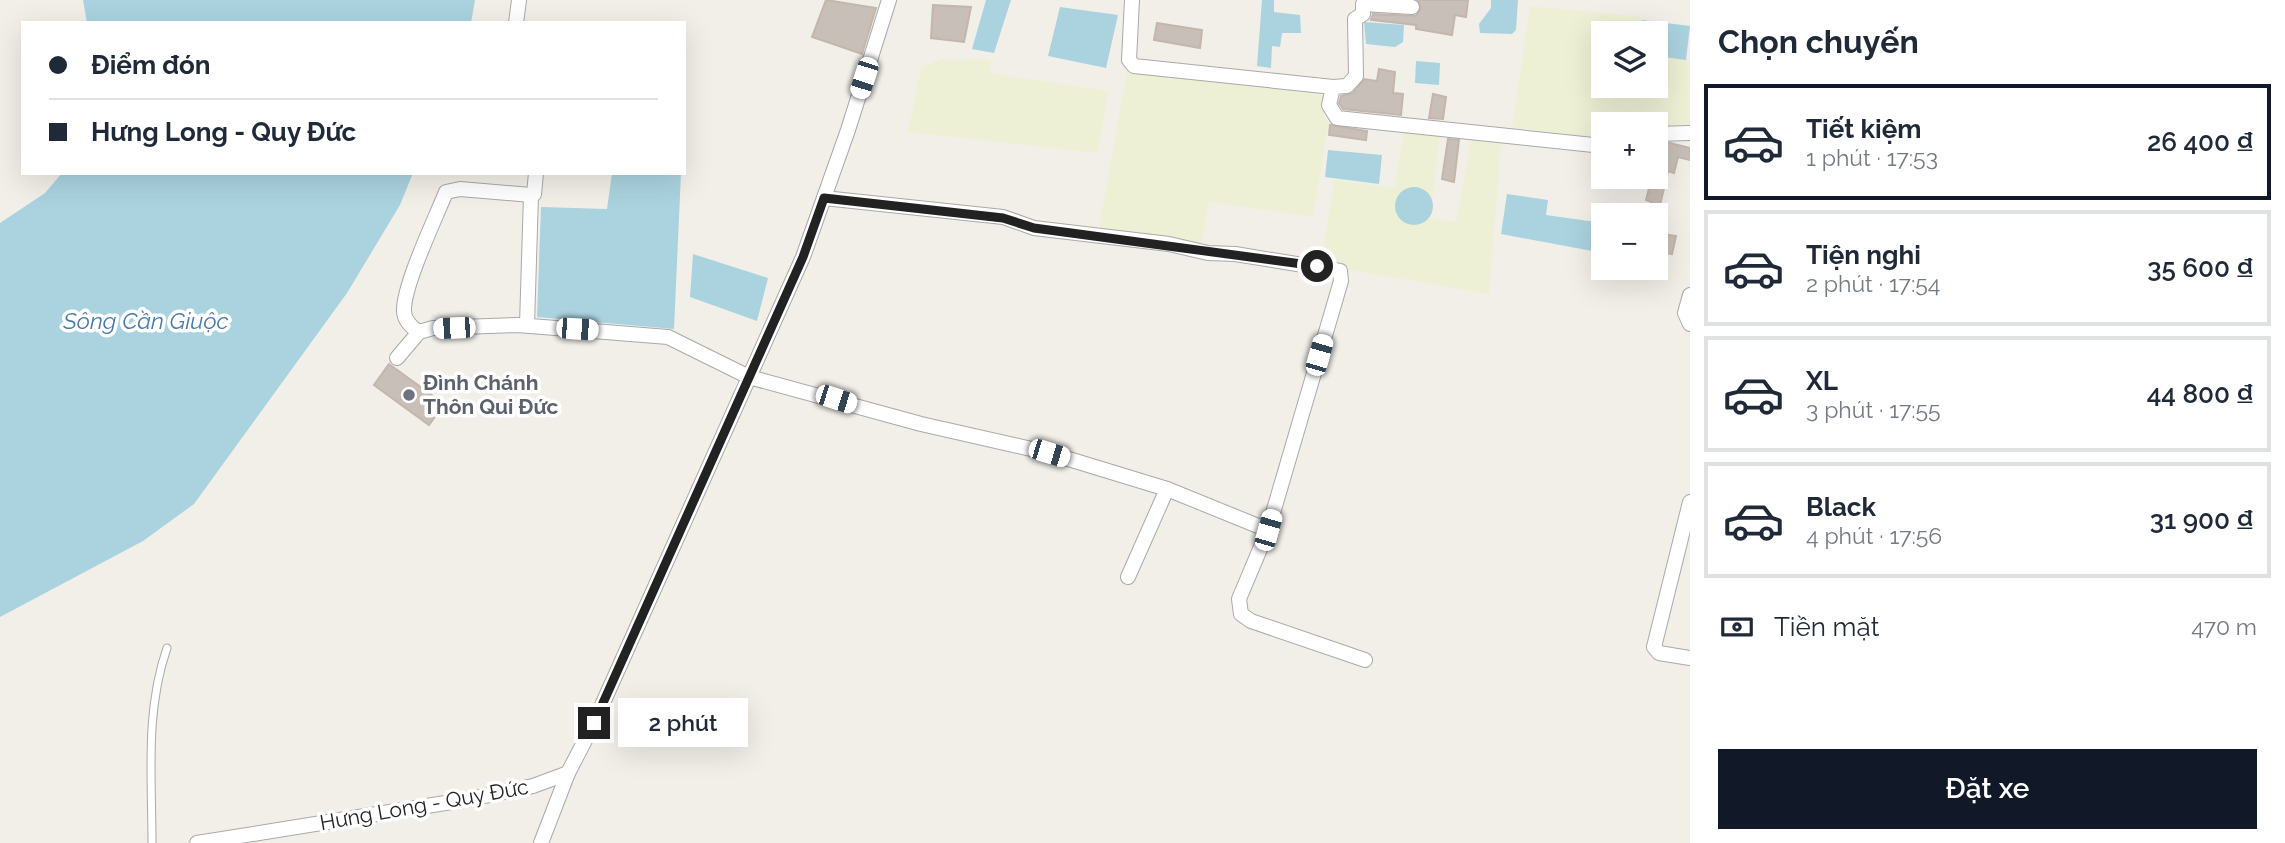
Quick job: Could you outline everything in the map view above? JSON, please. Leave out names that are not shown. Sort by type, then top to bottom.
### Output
[{"type":"street","points":[[516,21],[519,0]]},
{"type":"street","points":[[541,843],[568,773],[594,723],[803,257],[889,0]]},
{"type":"street","points":[[1132,0],[1129,60],[1134,66],[1333,87],[1347,86],[1356,76],[1355,19],[1363,14],[1363,4],[1412,7]]},
{"type":"street","points":[[1333,87],[1329,105],[1337,118],[1591,145]]},
{"type":"street","points":[[1668,134],[1690,133]]},
{"type":"street","points":[[527,326],[531,195],[534,194],[536,175]]},
{"type":"street","points":[[531,195],[460,189],[446,192],[410,283],[404,311],[412,328],[419,332],[527,326],[668,337],[749,377],[921,424],[1013,442],[1167,489],[1268,530]]},
{"type":"street","points":[[824,198],[1003,218],[1034,228],[1169,244],[1208,253],[1235,254],[1340,271],[1341,281],[1268,530],[1240,599],[1241,614],[1251,621],[1365,660]]},
{"type":"street","points":[[1690,295],[1685,313],[1690,324]]},
{"type":"street","points":[[397,358],[419,332]]},
{"type":"street","points":[[1128,577],[1167,489]]},
{"type":"street","points":[[1690,502],[1654,647],[1659,653],[1690,658]]},
{"type":"street","name":"Hưng Long - Quy Đức","points":[[197,843],[470,799],[533,786],[568,773]]},
{"type":"lane","points":[[152,843],[150,726],[159,672],[167,648]]},
{"type":"green space","points":[[1530,6],[1641,17],[1640,21],[1591,21],[1591,98],[1668,98],[1668,57],[1690,60],[1690,127],[1668,126],[1668,112],[1591,112],[1591,137],[1512,127]]},
{"type":"green space","points":[[941,59],[991,60],[990,73],[1109,91],[1097,153],[908,132],[921,68]]},
{"type":"green space","points":[[1127,71],[1324,94],[1324,119],[1329,121],[1313,217],[1209,202],[1201,249],[1098,233]]},
{"type":"green space","points":[[1404,129],[1440,133],[1430,218],[1456,222],[1471,140],[1501,143],[1489,294],[1321,265],[1334,180],[1394,188]]},
{"type":"water","points":[[83,0],[475,0],[471,21],[87,21]]},
{"type":"water","points":[[986,0],[1011,0],[994,53],[972,49]]},
{"type":"water","points":[[1262,0],[1274,0],[1274,12],[1300,15],[1301,33],[1282,33],[1280,47],[1272,46],[1271,68],[1257,66]]},
{"type":"water","points":[[1491,0],[1518,0],[1516,30],[1512,34],[1480,33],[1479,24],[1491,8]]},
{"type":"water","points":[[1060,7],[1118,15],[1106,68],[1048,56]]},
{"type":"water","points":[[1364,22],[1404,25],[1403,42],[1395,47],[1366,44]]},
{"type":"water","points":[[1668,23],[1690,26],[1686,60],[1668,58]]},
{"type":"water","points":[[1416,61],[1440,63],[1439,85],[1415,83]]},
{"type":"water","points":[[1328,150],[1382,155],[1379,184],[1325,177]]},
{"type":"water","name":"Sông Cần Giuộc","points":[[60,175],[412,175],[400,205],[347,293],[194,504],[143,541],[0,617],[0,223],[45,193]]},
{"type":"water","points":[[612,175],[681,175],[674,329],[537,317],[541,207],[607,209]]},
{"type":"water","points":[[1414,187],[1427,193],[1433,206],[1427,219],[1414,225],[1401,219],[1395,206],[1401,193]]},
{"type":"water","points":[[1507,194],[1548,200],[1546,215],[1591,221],[1591,251],[1501,234]]},
{"type":"water","points":[[693,254],[768,278],[757,321],[690,297]]},
{"type":"building","points":[[826,0],[876,8],[862,54],[812,37]]},
{"type":"building","points":[[1418,0],[1468,0],[1466,17],[1455,15],[1452,35],[1416,29],[1416,25],[1371,20],[1373,14],[1416,16],[1421,8]]},
{"type":"building","points":[[933,5],[971,7],[964,42],[931,38]]},
{"type":"building","points":[[1157,23],[1202,30],[1200,48],[1154,40]]},
{"type":"building","points":[[1379,69],[1395,72],[1393,93],[1403,94],[1401,115],[1343,109],[1339,103],[1341,96],[1353,93],[1364,79],[1377,81]]},
{"type":"building","points":[[1433,94],[1446,97],[1443,119],[1429,118]]},
{"type":"building","points":[[1330,125],[1367,131],[1366,140],[1329,135]]},
{"type":"building","points":[[1448,139],[1459,140],[1454,182],[1442,179]]},
{"type":"building","points":[[1668,143],[1690,148],[1690,160],[1678,157],[1674,173],[1668,171]]},
{"type":"building","points":[[1649,189],[1664,189],[1660,203],[1646,200]]},
{"type":"building","points":[[1668,235],[1676,236],[1672,254],[1668,253]]},
{"type":"building","name":"Đình Chánh Thôn Qui Đức","points":[[389,364],[444,404],[429,425],[374,385]]},
{"type":"place","name":"Đình Chánh Thôn Qui Đức","points":[[409,395]]},
{"type":"route","points":[[594,723],[803,257],[824,198],[1003,218],[1034,228],[1169,244],[1208,253],[1235,254],[1317,266]]}]
